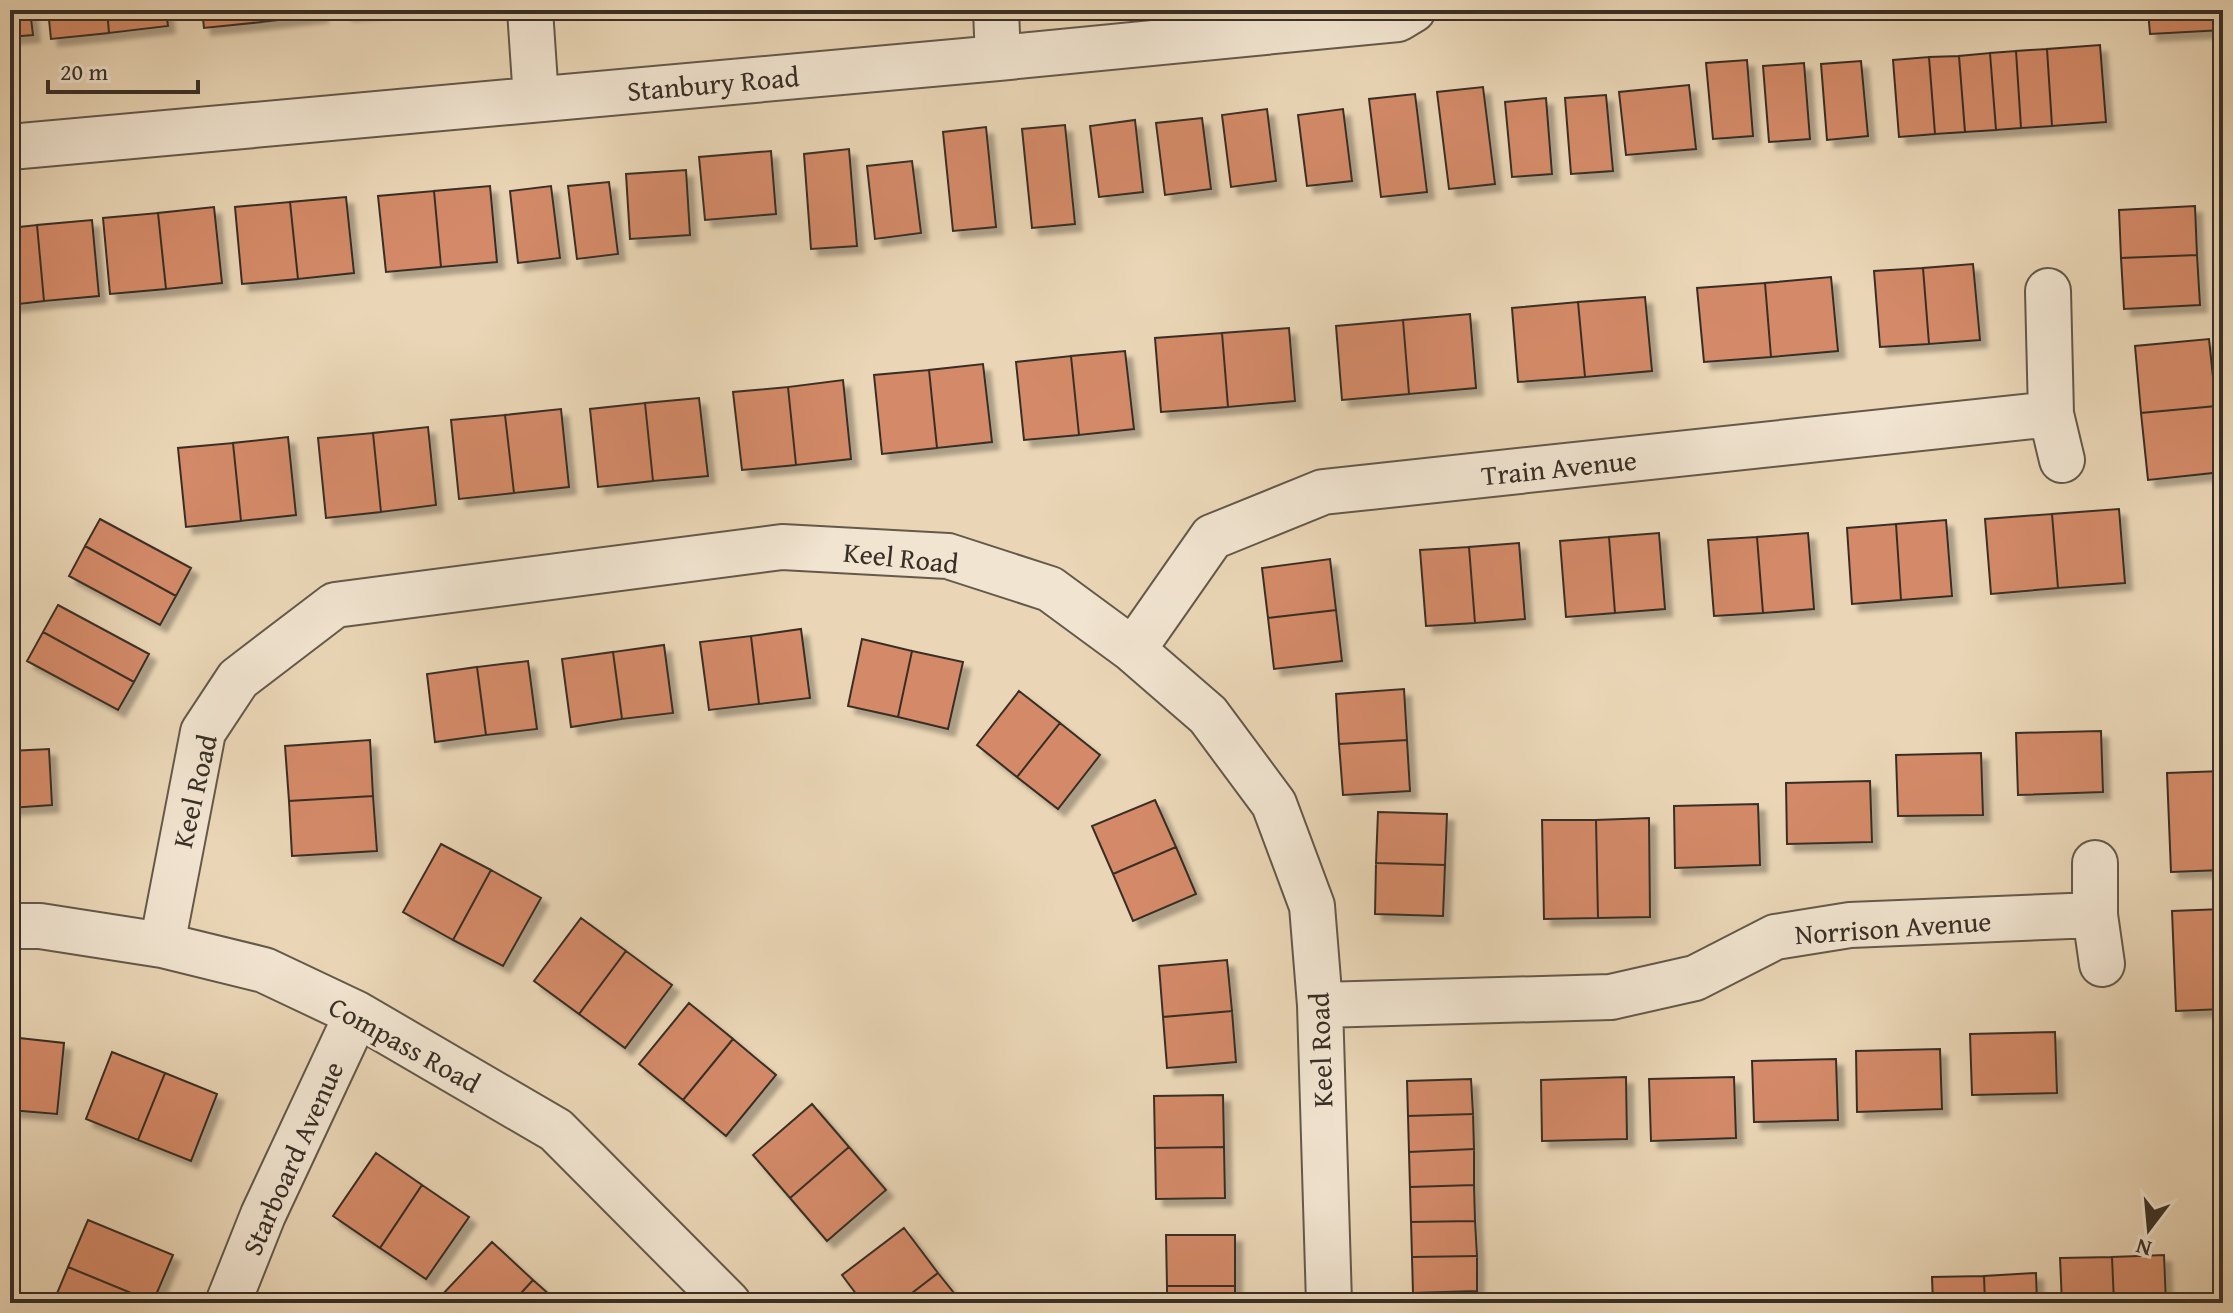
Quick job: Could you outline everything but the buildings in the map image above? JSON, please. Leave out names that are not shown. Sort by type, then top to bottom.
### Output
[{"type":"street","points":[[530,10],[536,99]]},
{"type":"street","points":[[996,10],[998,58]]},
{"type":"street","name":"Stanbury Road","points":[[10,147],[1398,19],[1413,10]]},
{"type":"street","points":[[2048,291],[2051,414],[2062,460]]},
{"type":"street","name":"Train Avenue","points":[[1133,650],[1212,537],[1323,492],[2051,414]]},
{"type":"street","name":"Keel Road","points":[[162,945],[203,732],[238,679],[335,605],[782,547],[948,556],[1050,589],[1133,650],[1208,715],[1274,804],[1312,906],[1320,1005],[1329,1303]]},
{"type":"street","points":[[2095,863],[2095,915],[2102,964]]},
{"type":"street","name":"Norrison Avenue","points":[[1320,1005],[1611,997],[1695,978],[1775,937],[1850,925],[2095,915]]},
{"type":"street","name":"Compass Road","points":[[10,926],[40,926],[162,945],[264,970],[357,1014],[556,1130],[728,1303]]},
{"type":"street","name":"Starboard Avenue","points":[[228,1303],[263,1215],[357,1014]]}]
